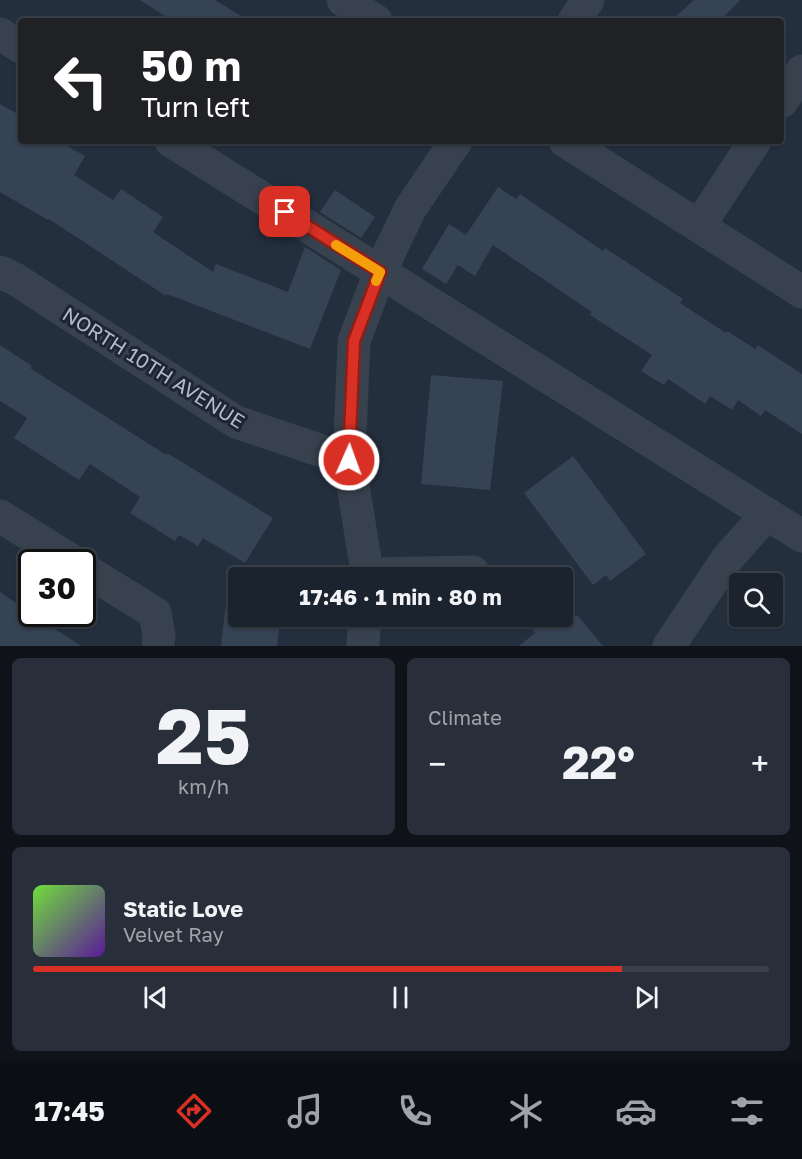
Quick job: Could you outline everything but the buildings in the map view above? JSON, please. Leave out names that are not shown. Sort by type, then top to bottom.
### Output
[{"type":"street","points":[[576,18],[588,0]]},
{"type":"street","points":[[0,34],[18,45]]},
{"type":"street","points":[[784,98],[802,70]]},
{"type":"street","points":[[176,144],[802,536]]},
{"type":"street","points":[[367,567],[349,460],[354,341],[380,272],[410,209],[454,144]]},
{"type":"street","points":[[570,144],[802,292]]},
{"type":"street","points":[[699,226],[753,144]]},
{"type":"street","name":"NORTH 10TH AVENUE","points":[[0,272],[15,279],[236,422],[349,460]]},
{"type":"street","points":[[669,646],[728,559],[767,514]]},
{"type":"street","points":[[0,516],[53,549]]},
{"type":"street","points":[[96,577],[155,613],[159,635],[158,646]]},
{"type":"street","points":[[363,646],[364,627]]},
{"type":"slow traffic","points":[[336,245],[380,272],[376,281]]},
{"type":"route","points":[[285,212],[380,272],[354,341],[349,460]]}]
